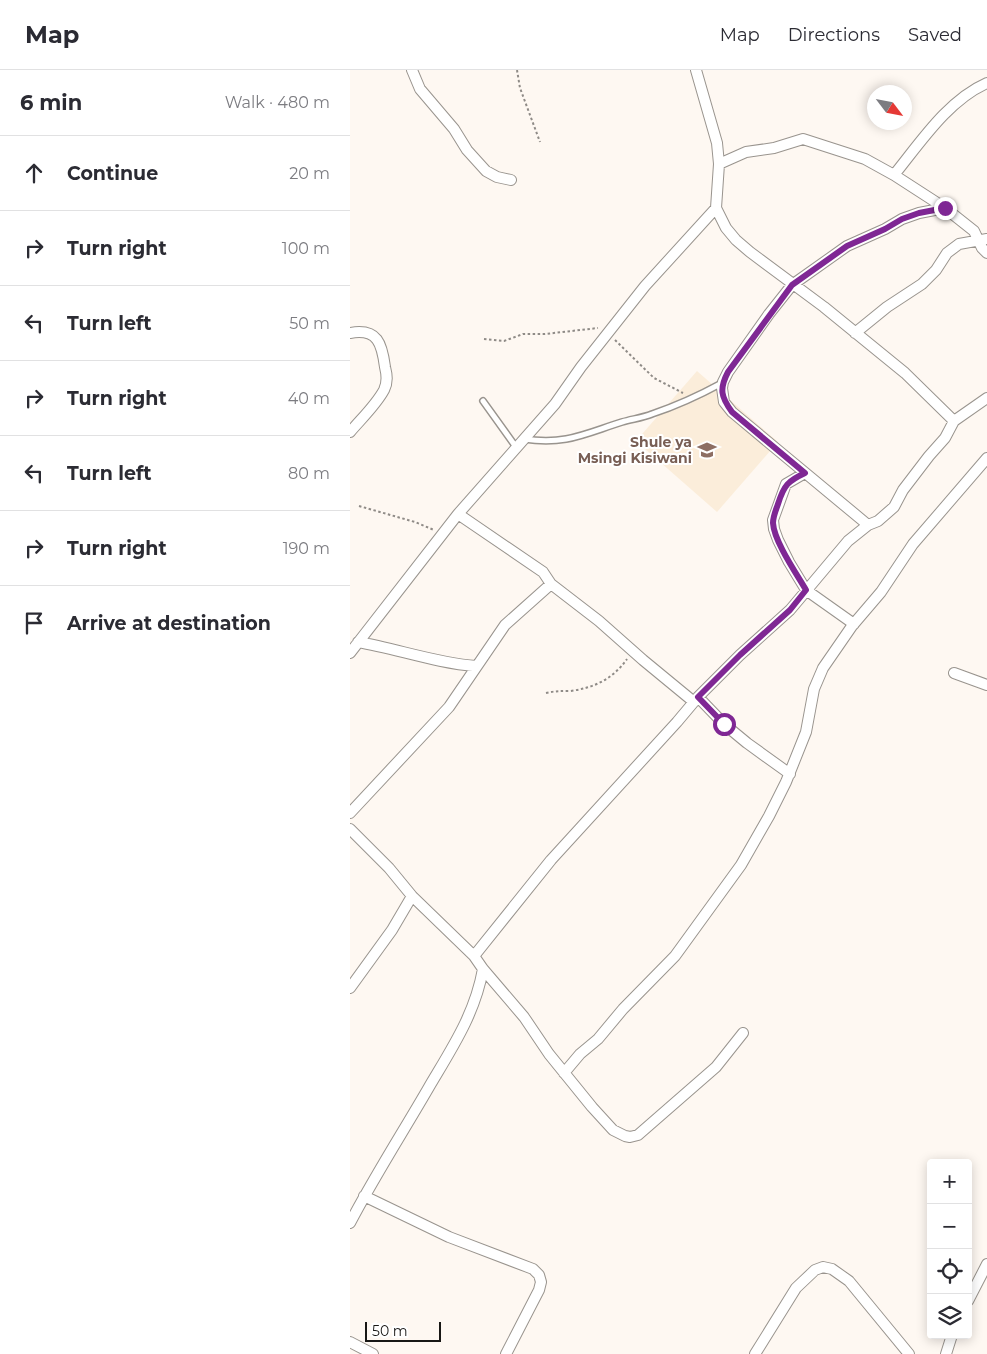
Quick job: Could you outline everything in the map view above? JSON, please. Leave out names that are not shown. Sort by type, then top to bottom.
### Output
[{"type":"street","points":[[412,70],[420,89],[454,129],[466,150],[486,171],[497,177],[511,180]]},
{"type":"street","points":[[696,70],[717,143],[719,164],[716,208],[726,228],[736,240],[905,373],[954,421]]},
{"type":"street","points":[[894,175],[939,120],[972,91],[987,83]]},
{"type":"street","points":[[719,164],[746,152],[774,148],[803,139],[865,159],[894,175],[945,208],[983,240]]},
{"type":"street","points":[[350,653],[458,514],[555,404],[645,286],[716,208]]},
{"type":"street","points":[[868,525],[732,412],[724,402],[723,382],[728,372],[792,285],[847,246],[902,219],[919,213],[945,208]]},
{"type":"street","points":[[983,240],[982,248],[987,253]]},
{"type":"street","points":[[855,333],[888,307],[922,284],[936,270],[947,253],[959,244],[983,240]]},
{"type":"street","points":[[350,333],[368,333],[377,339],[382,347],[387,377],[384,390],[350,432]]},
{"type":"street","points":[[474,956],[551,860],[696,699],[740,655],[790,610],[848,541],[868,525],[878,521],[894,506],[903,490],[945,438],[954,421],[987,398]]},
{"type":"street","points":[[564,1073],[580,1054],[598,1039],[623,1009],[676,956],[741,865],[790,774],[806,732],[814,689],[823,668],[854,624],[882,592],[913,544],[987,458]]},
{"type":"street","points":[[805,473],[786,484],[773,520],[774,529],[789,562],[806,590],[854,624]]},
{"type":"street","points":[[458,514],[531,562],[543,572],[551,584],[599,621],[633,651],[696,699],[739,737],[790,774]]},
{"type":"street","points":[[350,813],[449,707],[505,625],[551,584]]},
{"type":"street","points":[[358,642],[391,648],[453,664],[476,666]]},
{"type":"street","points":[[954,673],[987,686]]},
{"type":"street","points":[[350,829],[389,868],[412,896],[474,956],[482,969],[524,1016],[564,1073],[613,1130],[630,1137],[638,1135],[716,1067],[743,1033]]},
{"type":"street","points":[[350,988],[392,930],[412,896]]},
{"type":"street","points":[[350,1223],[364,1196],[455,1044],[472,1010],[479,988],[482,969]]},
{"type":"street","points":[[364,1196],[449,1237],[533,1269],[540,1275],[539,1290],[506,1354]]},
{"type":"street","points":[[972,1296],[983,1283],[987,1264]]},
{"type":"street","points":[[755,1354],[796,1288],[815,1270],[823,1267],[832,1269],[849,1281],[909,1354]]},
{"type":"street","points":[[946,1354],[951,1339]]},
{"type":"street","points":[[350,1342],[373,1354]]},
{"type":"lane","points":[[483,401],[519,443],[554,442],[578,438],[618,423],[650,415],[723,382]]},
{"type":"path","points":[[517,70],[520,86],[540,142]]},
{"type":"path","points":[[484,339],[504,341],[523,334],[545,334],[599,328],[610,331],[619,345],[654,378],[686,394],[690,398]]},
{"type":"path","points":[[360,506],[416,522],[443,534]]},
{"type":"path","points":[[546,693],[588,688],[600,684],[623,664],[633,651]]},
{"type":"shaded area","points":[[697,371],[778,442],[717,512],[636,441]]},
{"type":"place","name":"Shule ya Msingi Kisiwani","points":[[707,450]]},
{"type":"route","points":[[724,724],[698,697],[722,672],[790,610],[806,590],[778,540],[773,520],[786,484],[805,473],[732,412],[724,402],[723,382],[769,314],[792,285],[847,246],[902,219],[919,213],[945,208]]}]
